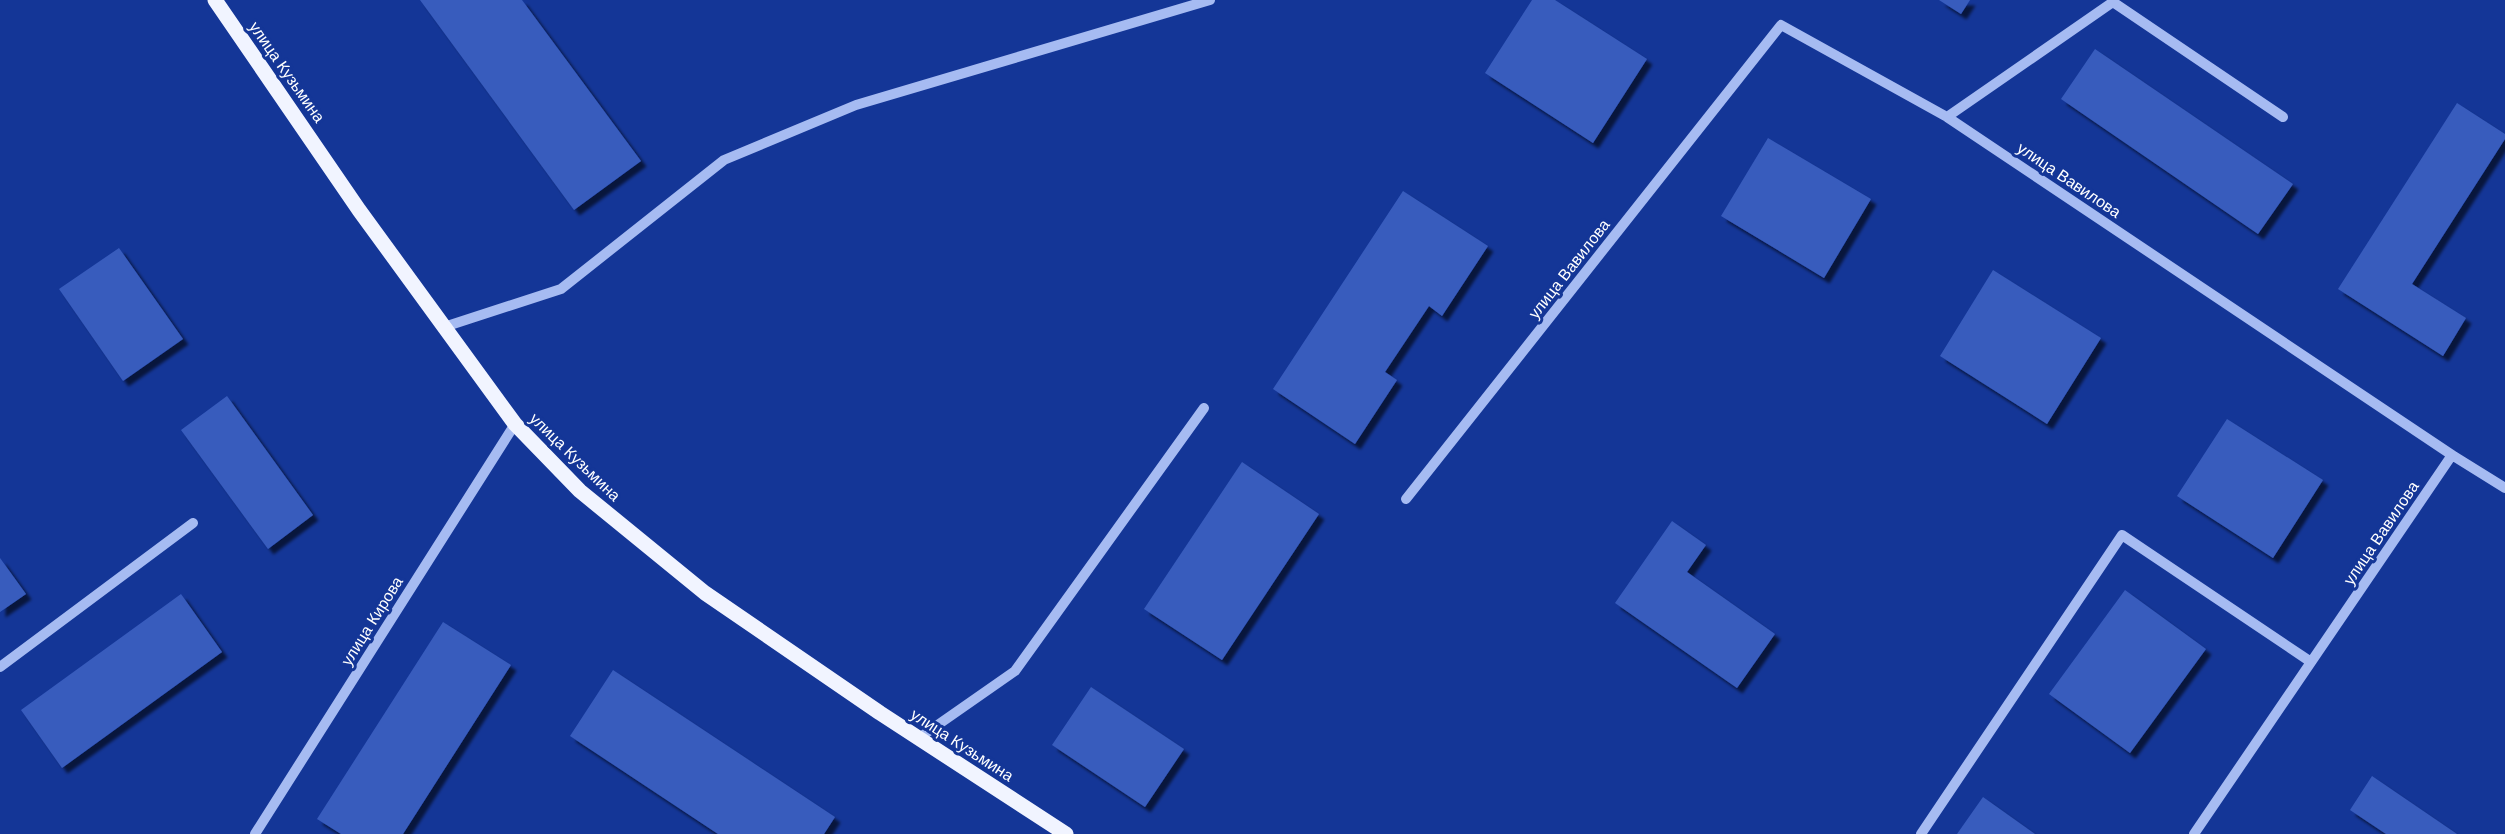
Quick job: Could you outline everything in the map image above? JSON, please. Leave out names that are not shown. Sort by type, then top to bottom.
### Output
[{"type":"main road","name":"улица Кузьмина","points":[[215,0],[444,327],[515,424],[580,491],[705,593],[1066,834]]},
{"type":"street","points":[[444,327],[561,289],[724,160],[856,105],[1210,0]]},
{"type":"street","points":[[1947,117],[2113,2],[2283,117]]},
{"type":"street","name":"улица Вавилова","points":[[1406,499],[1781,25],[1947,117],[2452,455],[2194,834]]},
{"type":"street","points":[[919,738],[1015,671],[1204,408]]},
{"type":"street","name":"улица Кирова","points":[[255,834],[515,424]]},
{"type":"street","points":[[2452,455],[2505,488]]},
{"type":"street","points":[[0,667],[193,523]]},
{"type":"street","points":[[1921,834],[2122,535],[2311,662]]},
{"type":"building","points":[[420,0],[522,0],[641,161],[574,210]]},
{"type":"building","points":[[1532,0],[1555,0],[1647,59],[1593,143],[1485,73]]},
{"type":"building","points":[[1939,0],[1970,0],[1961,14]]},
{"type":"building","points":[[2095,49],[2293,184],[2258,234],[2061,99]]},
{"type":"building","points":[[2457,103],[2505,134],[2505,139],[2412,284],[2466,318],[2443,356],[2338,289]]},
{"type":"building","points":[[1768,138],[1871,199],[1824,278],[1721,216]]},
{"type":"building","points":[[1403,191],[1488,246],[1442,316],[1429,306],[1385,372],[1397,380],[1355,444],[1273,389]]},
{"type":"building","points":[[119,248],[183,339],[123,381],[59,289]]},
{"type":"building","points":[[1993,270],[2101,338],[2047,424],[1940,356]]},
{"type":"building","points":[[227,396],[313,515],[268,549],[181,430]]},
{"type":"building","points":[[2227,419],[2323,480],[2273,558],[2177,496]]},
{"type":"building","points":[[1242,462],[1319,514],[1222,660],[1144,609]]},
{"type":"building","points":[[1672,521],[1706,545],[1687,572],[1775,634],[1737,688],[1615,603]]},
{"type":"building","points":[[0,558],[26,594],[0,612]]},
{"type":"building","points":[[2125,590],[2206,649],[2130,753],[2049,694]]},
{"type":"building","points":[[181,594],[222,652],[62,768],[21,710]]},
{"type":"building","points":[[443,622],[511,665],[403,834],[341,834],[317,819]]},
{"type":"building","points":[[613,670],[835,817],[824,834],[718,834],[570,736]]},
{"type":"building","points":[[1091,687],[1184,749],[1145,807],[1052,745]]},
{"type":"building","points":[[2372,776],[2457,834],[2386,834],[2350,810]]},
{"type":"building","points":[[1983,797],[2035,834],[1957,834]]}]
